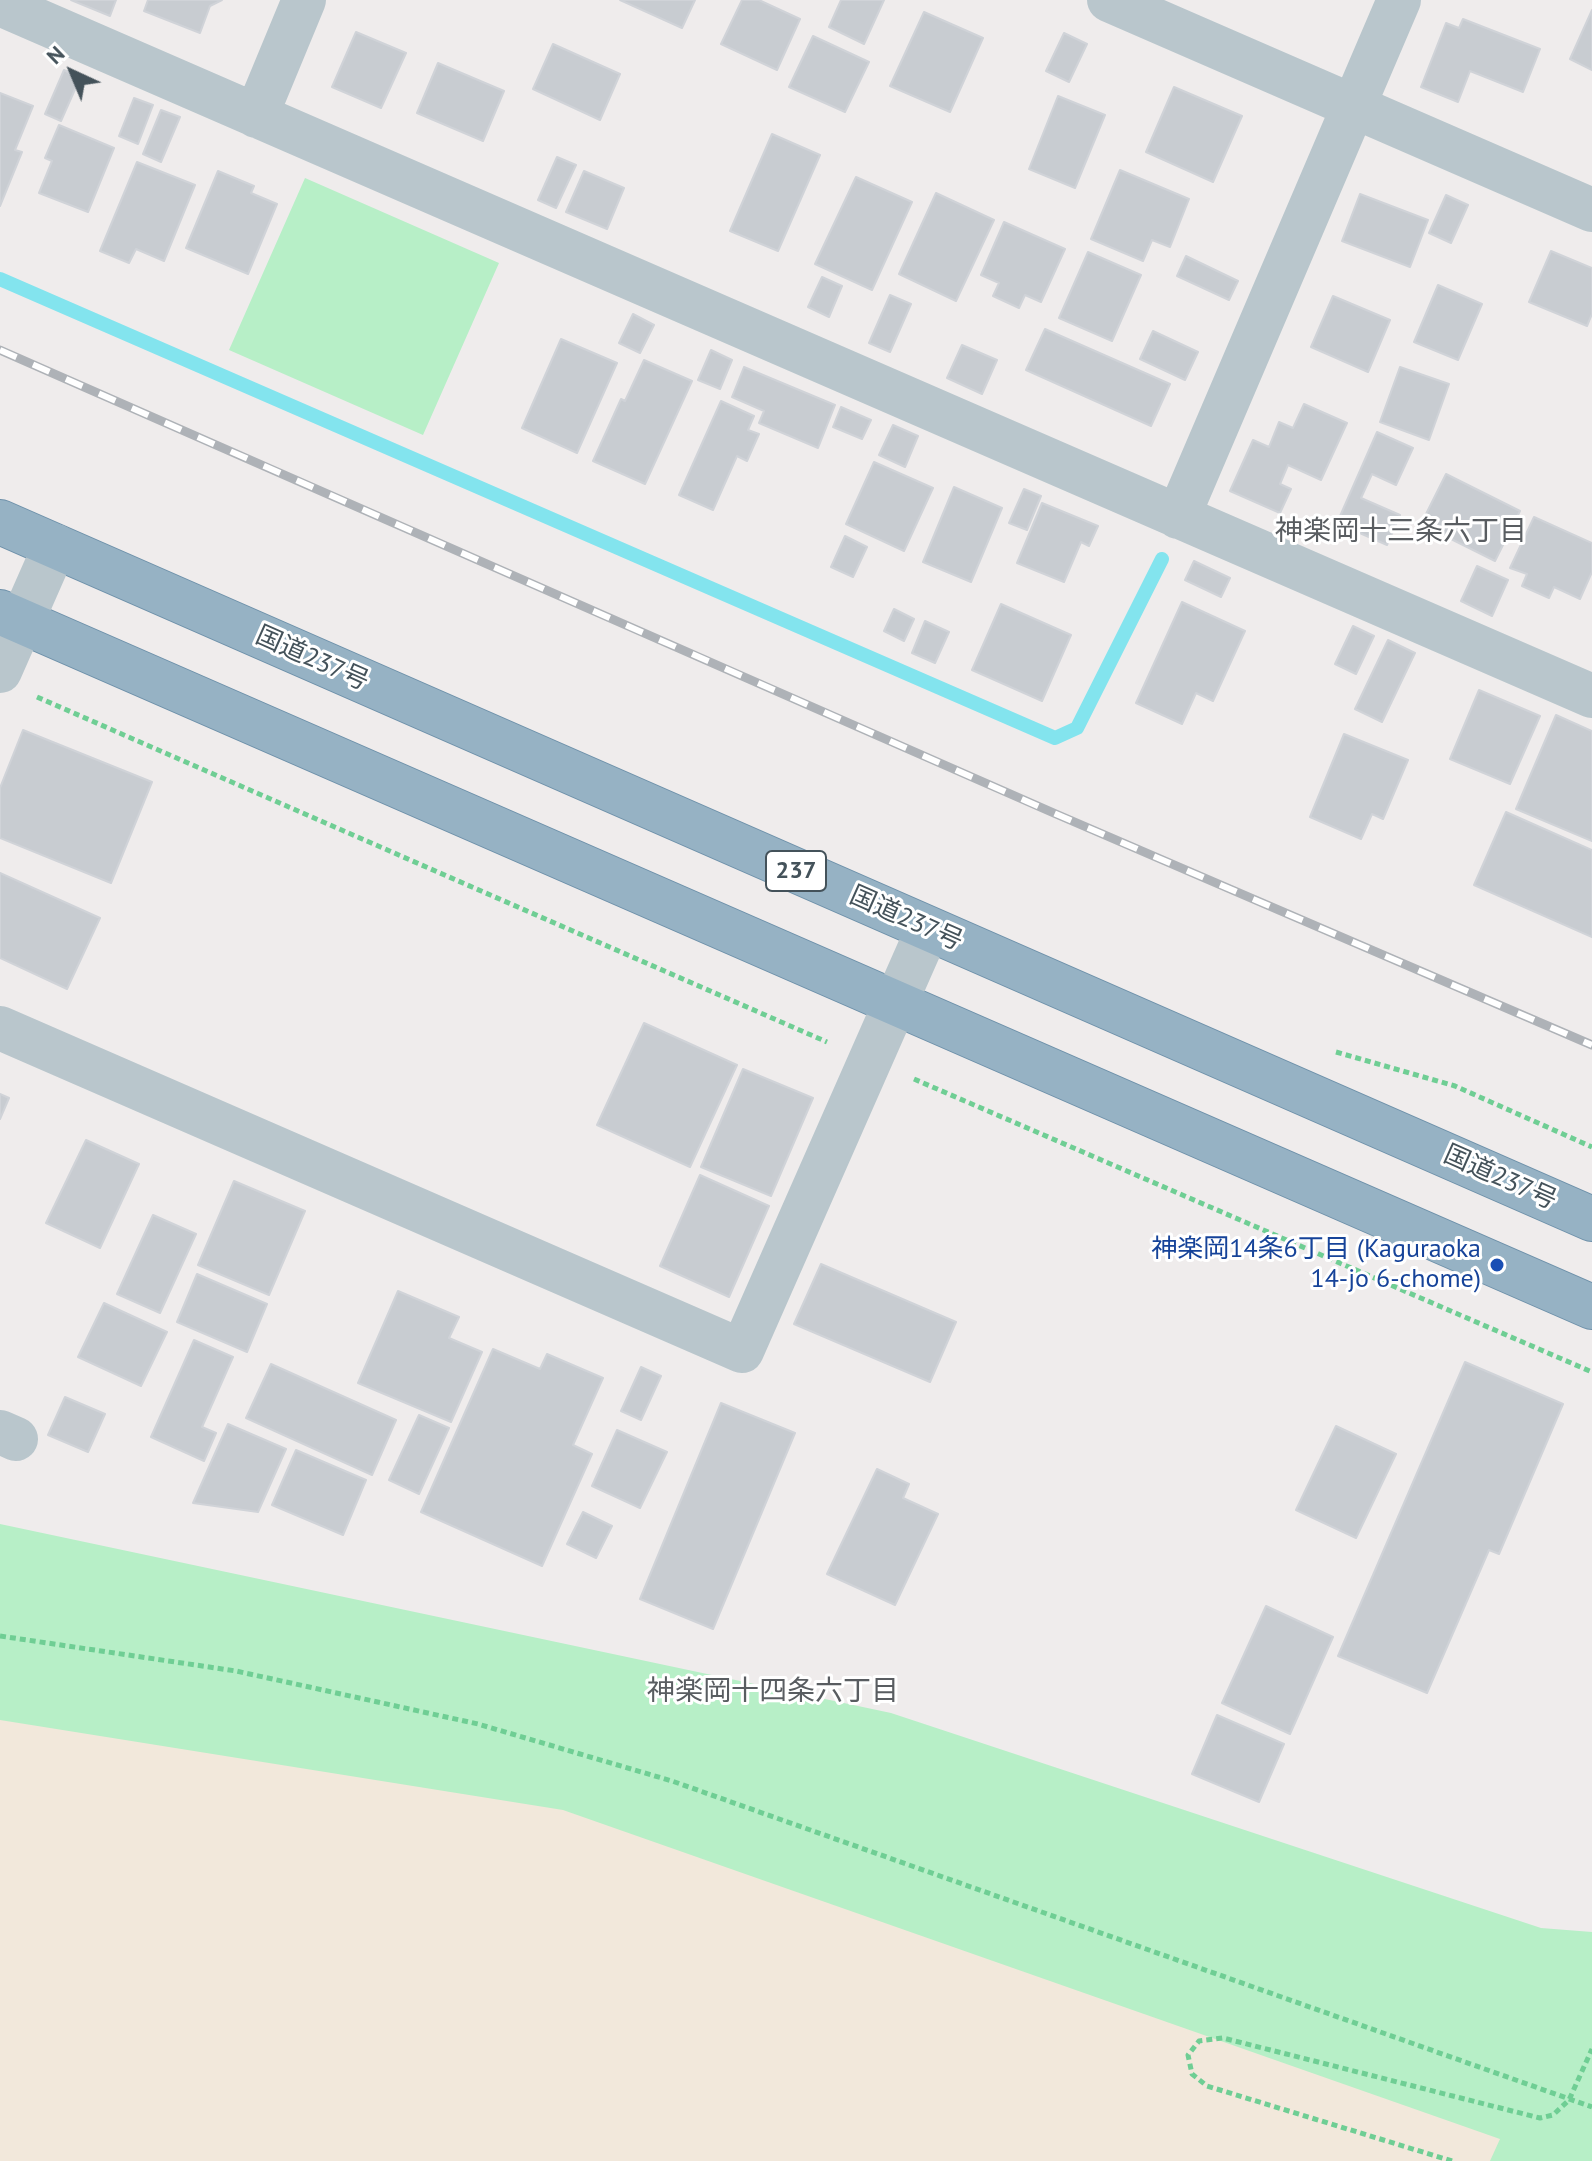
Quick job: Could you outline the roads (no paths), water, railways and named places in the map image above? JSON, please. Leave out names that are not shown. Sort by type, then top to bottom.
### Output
[{"type":"highway","name":"国道237号","points":[[0,522],[1592,1219]]},
{"type":"highway","points":[[11,616],[1592,1307]]},
{"type":"street","points":[[256,116],[304,0]]},
{"type":"street","points":[[1109,0],[1592,210]]},
{"type":"street","points":[[1178,517],[1399,0]]},
{"type":"street","points":[[0,4],[1592,696]]},
{"type":"street","points":[[14,682],[11,616],[55,546]]},
{"type":"street","points":[[0,1028],[742,1351],[928,929]]},
{"type":"waterway","points":[[0,279],[1055,738],[1077,728],[1162,559]]},
{"type":"railway","points":[[0,350],[1056,814],[1592,1045]]},
{"type":"place","name":"神楽岡14条6丁目 (Kaguraoka 14-jo 6-chome)","points":[[1497,1265]]},
{"type":"district","name":"神楽岡十三条六丁目","points":[[1401,532]]},
{"type":"district","name":"神楽岡十四条六丁目","points":[[773,1692]]}]
